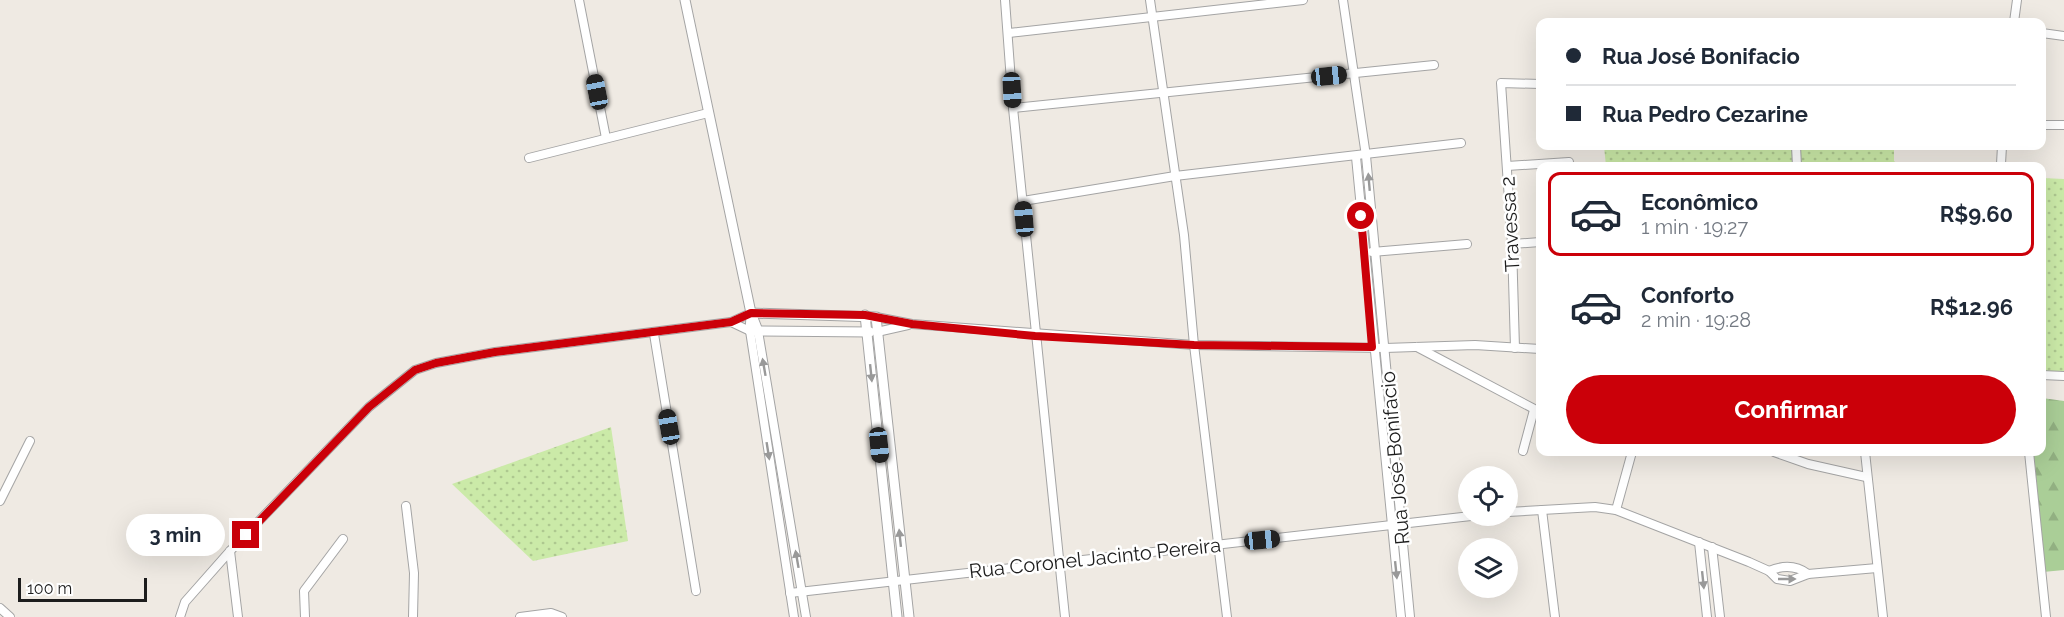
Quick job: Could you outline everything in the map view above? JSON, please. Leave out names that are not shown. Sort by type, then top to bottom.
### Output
[{"type":"street","points":[[579,0],[606,138]]},
{"type":"street","points":[[685,0],[751,313],[806,617]]},
{"type":"street","points":[[1005,0],[1029,276],[1065,617]]},
{"type":"street","points":[[1150,0],[1184,235],[1194,345],[1227,617]]},
{"type":"street","points":[[1009,33],[1303,0]]},
{"type":"street","name":"Rua José Bonifacio","points":[[1343,0],[1366,156],[1410,617]]},
{"type":"street","points":[[2015,18],[2017,0]]},
{"type":"street","points":[[2046,34],[2064,36]]},
{"type":"street","points":[[1013,108],[1434,66]]},
{"type":"street","name":"Travessa 2","points":[[1515,348],[1512,244],[1501,83],[1536,84]]},
{"type":"street","points":[[529,158],[708,113]]},
{"type":"street","points":[[2046,125],[2064,125]]},
{"type":"street","points":[[1023,201],[1175,177],[1461,143]]},
{"type":"street","name":"Rua José Bonifacio","points":[[1356,157],[1372,347],[1401,617]]},
{"type":"street","points":[[1507,166],[1536,164]]},
{"type":"street","points":[[1361,216],[1371,214]]},
{"type":"street","points":[[1512,244],[1536,242]]},
{"type":"street","points":[[1364,252],[1467,244]]},
{"type":"street","points":[[180,617],[185,602],[230,551],[369,407],[415,370],[436,363],[495,352],[654,334],[731,322],[751,313],[865,315],[912,324],[1035,336],[1194,345],[1385,348],[1475,345],[1536,349]]},
{"type":"street","points":[[812,314],[813,332]]},
{"type":"street","points":[[865,315],[897,617]]},
{"type":"street","points":[[876,317],[909,617]]},
{"type":"street","points":[[731,322],[754,331],[813,332],[877,332],[912,324]]},
{"type":"street","points":[[754,331],[794,617]]},
{"type":"street","points":[[654,334],[696,591]]},
{"type":"street","points":[[1416,346],[1536,410]]},
{"type":"street","points":[[2046,375],[2064,376]]},
{"type":"street","points":[[1524,451],[1536,417]]},
{"type":"street","points":[[0,501],[30,441]]},
{"type":"street","points":[[1616,510],[1631,456]]},
{"type":"street","points":[[1785,456],[1808,464],[1866,477]]},
{"type":"street","points":[[1865,456],[1883,617]]},
{"type":"street","points":[[2029,456],[2046,617]]},
{"type":"street","points":[[406,506],[414,573],[413,617]]},
{"type":"street","points":[[1518,511],[1594,507],[1616,510],[1769,571],[1777,579],[1790,581],[1808,574],[1876,568]]},
{"type":"street","points":[[1542,510],[1555,617]]},
{"type":"street","name":"Rua Coronel Jacinto Pereira","points":[[790,593],[894,579],[1458,518]]},
{"type":"street","points":[[305,617],[303,613],[304,591],[343,539]]},
{"type":"street","points":[[1700,542],[1707,617]]},
{"type":"street","points":[[1712,547],[1720,617]]},
{"type":"street","points":[[230,551],[238,617]]},
{"type":"street","points":[[1769,571],[1789,567],[1800,568],[1808,574]]},
{"type":"street","points":[[0,608],[10,617]]},
{"type":"street","points":[[520,617],[551,613],[562,617]]},
{"type":"green space","points":[[1604,150],[1894,150],[1895,162],[1606,162]]},
{"type":"green space","points":[[2046,178],[2064,179],[2064,374],[2046,372]]},
{"type":"green space","points":[[2046,399],[2064,401],[2064,570],[2043,572],[2029,456],[2046,456]]},
{"type":"green space","points":[[611,427],[628,541],[533,561],[452,484]]},
{"type":"route","points":[[246,535],[369,407],[415,370],[436,363],[495,352],[654,334],[731,322],[751,313],[870,315],[912,324],[1035,336],[1194,345],[1372,347],[1361,216]]}]
